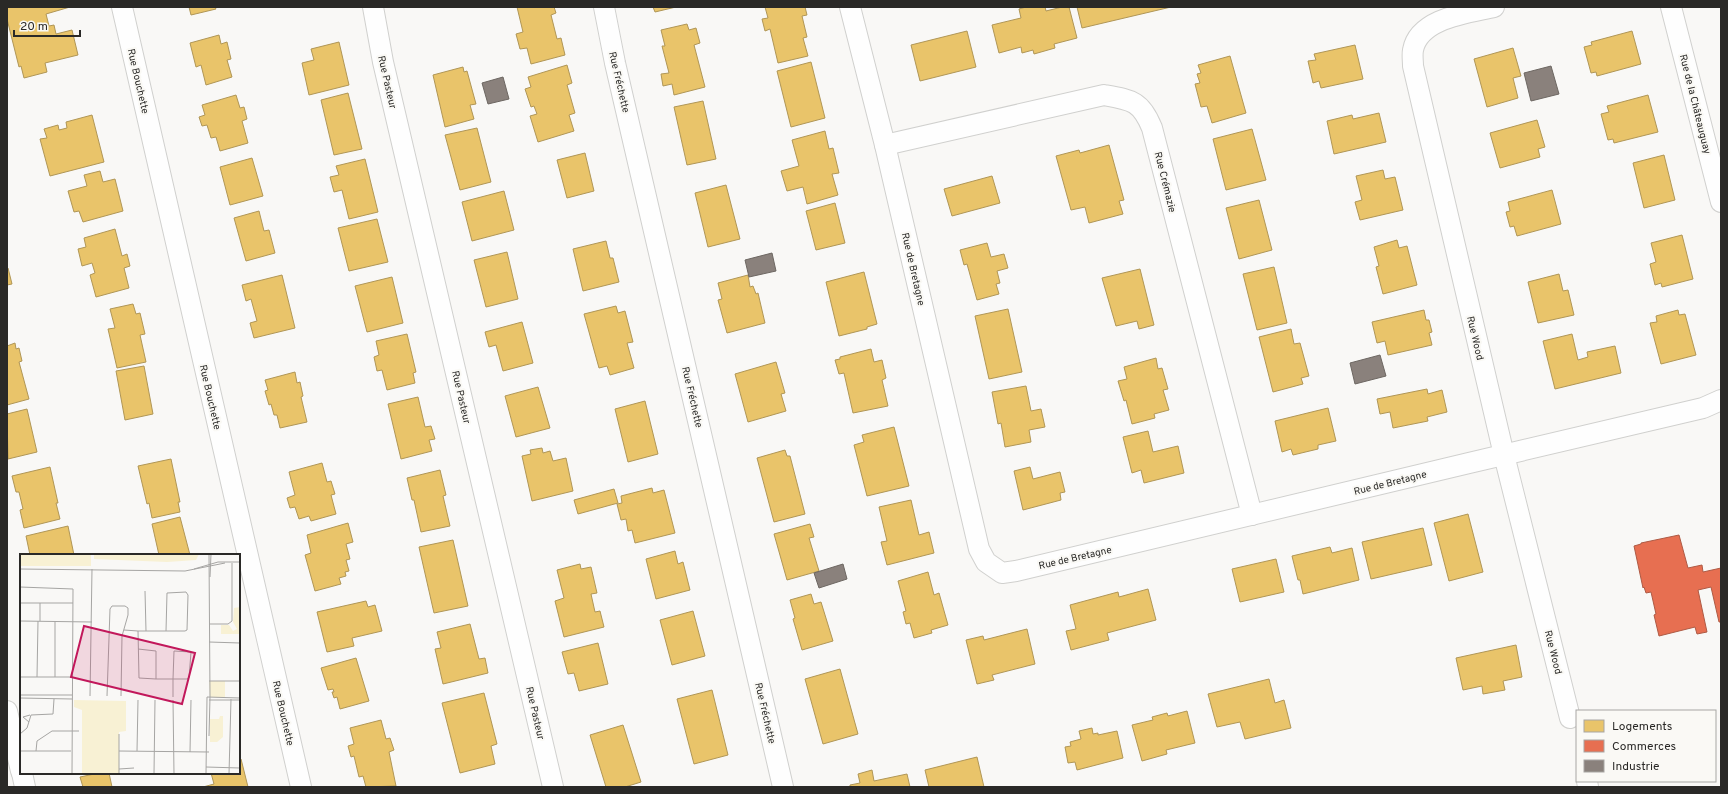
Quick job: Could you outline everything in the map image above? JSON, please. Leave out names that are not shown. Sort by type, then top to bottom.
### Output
[{"type":"street","name":"Rue Bouchette","points":[[122,7],[301,787]]},
{"type":"street","name":"Rue Pasteur","points":[[373,7],[383,62],[553,787]]},
{"type":"street","name":"Rue Fréchette","points":[[604,7],[615,62],[783,787]]},
{"type":"street","name":"Rue de Bretagne","points":[[850,7],[885,145],[979,549],[986,562],[1002,573],[1016,571],[1704,408],[1721,400]]},
{"type":"street","name":"Rue Wood","points":[[1494,7],[1447,18],[1432,25],[1420,35],[1413,50],[1413,66],[1504,455],[1570,718]]},
{"type":"street","name":"Rue de la Châteauguay","points":[[1671,7],[1721,202]]},
{"type":"street","name":"Rue Crémazie","points":[[885,145],[1104,96],[1128,99],[1146,112],[1152,128],[1252,515]]},
{"type":"street","points":[[7,711],[20,768]]},
{"type":"street","points":[[22,774],[25,787]]},
{"type":"building: Logements","points":[[7,7],[70,7],[46,14],[49,26],[54,25],[56,34],[72,30],[78,55],[45,63],[47,72],[24,78],[21,66],[19,67],[7,19]]},
{"type":"building: Logements","points":[[189,7],[215,7],[216,9],[191,15]]},
{"type":"building: Logements","points":[[517,7],[554,7],[556,13],[551,15],[557,39],[561,38],[565,55],[531,64],[527,48],[520,49],[516,34],[523,32]]},
{"type":"building: Logements","points":[[653,7],[676,7],[655,12]]},
{"type":"building: Logements","points":[[765,7],[805,7],[807,15],[802,16],[807,37],[803,38],[808,56],[778,63],[770,29],[765,31],[762,19],[768,18]]},
{"type":"building: Logements","points":[[1026,7],[1045,7],[1046,11],[1069,7],[1077,38],[1054,44],[1055,48],[1034,54],[1033,50],[1022,53],[1021,47],[999,53],[992,25],[1021,18],[1019,9]]},
{"type":"building: Logements","points":[[1077,7],[1171,7],[1082,28]]},
{"type":"building: Logements","points":[[687,24],[689,30],[696,28],[700,43],[694,45],[705,87],[674,95],[672,84],[663,86],[661,74],[669,73],[662,46],[665,46],[661,30]]},
{"type":"building: Logements","points":[[967,31],[976,67],[920,81],[911,45]]},
{"type":"building: Logements","points":[[1632,31],[1641,64],[1597,76],[1596,72],[1591,73],[1584,47],[1592,45],[1591,42]]},
{"type":"building: Logements","points":[[219,35],[221,44],[227,42],[231,59],[227,60],[232,77],[206,85],[201,65],[196,67],[190,43]]},
{"type":"building: Logements","points":[[339,42],[349,85],[309,95],[302,63],[314,60],[311,49]]},
{"type":"building: Logements","points":[[1355,45],[1363,79],[1321,88],[1319,81],[1313,83],[1308,61],[1316,60],[1314,54]]},
{"type":"building: Logements","points":[[1513,48],[1521,76],[1513,78],[1518,98],[1487,107],[1474,59]]},
{"type":"building: Logements","points":[[1230,56],[1246,113],[1212,123],[1207,106],[1201,107],[1195,84],[1200,83],[1197,74],[1201,73],[1198,65]]},
{"type":"building: Logements","points":[[811,62],[825,118],[791,127],[777,71]]},
{"type":"building: Logements","points":[[567,65],[572,83],[567,85],[575,113],[569,115],[574,131],[538,142],[530,116],[537,114],[534,106],[531,107],[525,89],[531,87],[528,77]]},
{"type":"building: Logements","points":[[463,67],[464,72],[467,71],[476,104],[470,105],[474,119],[445,127],[433,75]]},
{"type":"building: Logements","points":[[348,93],[362,149],[334,155],[321,100]]},
{"type":"building: Logements","points":[[236,95],[240,108],[244,107],[247,119],[242,121],[248,143],[220,151],[216,137],[211,138],[207,125],[202,126],[199,117],[205,115],[202,105]]},
{"type":"building: Logements","points":[[1648,95],[1658,132],[1614,143],[1613,139],[1608,140],[1601,114],[1609,112],[1607,106]]},
{"type":"building: Logements","points":[[703,101],[716,159],[687,165],[674,107]]},
{"type":"building: Logements","points":[[1379,113],[1386,142],[1334,154],[1327,121],[1352,115],[1353,119]]},
{"type":"building: Logements","points":[[92,115],[104,162],[50,176],[40,139],[47,138],[44,129],[58,125],[59,130],[67,128],[66,122]]},
{"type":"building: Logements","points":[[1537,120],[1545,147],[1538,149],[1540,157],[1500,168],[1490,133]]},
{"type":"building: Logements","points":[[477,128],[491,182],[460,190],[445,135]]},
{"type":"building: Logements","points":[[1252,129],[1266,180],[1226,190],[1213,139]]},
{"type":"building: Logements","points":[[825,131],[829,149],[833,148],[839,173],[832,174],[838,195],[807,204],[803,187],[787,191],[781,171],[799,166],[792,140]]},
{"type":"building: Logements","points":[[1109,145],[1124,200],[1119,201],[1123,214],[1089,223],[1085,207],[1071,210],[1056,156],[1079,150],[1080,153]]},
{"type":"building: Logements","points":[[585,153],[594,191],[567,198],[557,160]]},
{"type":"building: Logements","points":[[1664,155],[1675,200],[1644,208],[1633,163]]},
{"type":"building: Logements","points":[[252,158],[263,196],[230,205],[220,167]]},
{"type":"building: Logements","points":[[365,159],[378,212],[349,219],[342,190],[334,192],[330,177],[339,175],[336,166]]},
{"type":"building: Logements","points":[[1383,170],[1385,179],[1395,177],[1403,210],[1360,220],[1355,202],[1362,200],[1356,176]]},
{"type":"building: Logements","points":[[100,171],[103,182],[115,179],[123,211],[83,222],[79,211],[74,212],[68,191],[87,186],[84,175]]},
{"type":"building: Logements","points":[[992,176],[1000,203],[952,216],[944,189]]},
{"type":"building: Logements","points":[[726,185],[740,239],[708,247],[695,193]]},
{"type":"building: Logements","points":[[1552,190],[1561,224],[1517,236],[1514,226],[1510,227],[1506,212],[1510,211],[1508,202]]},
{"type":"building: Logements","points":[[504,191],[514,230],[472,241],[462,202]]},
{"type":"building: Logements","points":[[1259,200],[1272,250],[1239,259],[1226,208]]},
{"type":"building: Logements","points":[[835,203],[845,243],[816,250],[806,211]]},
{"type":"building: Logements","points":[[259,211],[264,231],[269,230],[275,253],[246,261],[234,218]]},
{"type":"building: Logements","points":[[377,219],[388,262],[349,271],[338,228]]},
{"type":"building: Logements","points":[[115,229],[122,256],[127,254],[130,266],[124,268],[129,288],[96,297],[90,275],[95,273],[92,263],[82,266],[78,249],[86,247],[84,238]]},
{"type":"building: Logements","points":[[1682,235],[1693,279],[1662,287],[1661,283],[1655,285],[1650,264],[1656,262],[1651,243]]},
{"type":"building: Logements","points":[[1397,240],[1399,248],[1407,246],[1417,285],[1383,294],[1376,267],[1379,266],[1374,247]]},
{"type":"building: Logements","points":[[606,241],[610,258],[613,258],[619,282],[583,291],[573,249]]},
{"type":"building: Logements","points":[[987,243],[991,257],[1004,254],[1008,268],[997,271],[1000,283],[996,284],[999,294],[977,300],[967,264],[964,265],[960,250]]},
{"type":"building: Logements","points":[[507,252],[518,299],[486,307],[474,260]]},
{"type":"building: Logements","points":[[1274,267],[1287,323],[1257,330],[1243,274]]},
{"type":"building: Logements","points":[[7,268],[12,284],[7,285]]},
{"type":"building: Logements","points":[[1140,269],[1154,325],[1139,329],[1137,321],[1116,326],[1102,278]]},
{"type":"building: Logements","points":[[864,272],[877,324],[867,327],[867,329],[839,336],[826,282]]},
{"type":"building: Logements","points":[[1559,274],[1563,291],[1568,290],[1574,315],[1538,323],[1528,282]]},
{"type":"building: Logements","points":[[282,275],[295,328],[254,338],[250,323],[257,321],[251,299],[246,301],[242,285]]},
{"type":"building: Logements","points":[[748,275],[750,287],[753,286],[756,294],[758,293],[765,323],[727,333],[718,300],[722,299],[718,283]]},
{"type":"building: Logements","points":[[392,277],[403,323],[367,332],[355,286]]},
{"type":"building: Logements","points":[[133,304],[136,314],[140,313],[145,334],[140,335],[146,362],[117,368],[108,329],[115,328],[110,309]]},
{"type":"building: Logements","points":[[616,306],[618,313],[625,311],[633,342],[627,343],[634,368],[610,375],[607,366],[599,368],[584,314]]},
{"type":"building: Logements","points":[[1008,309],[1022,372],[989,379],[975,316]]},
{"type":"building: Logements","points":[[1424,310],[1426,320],[1429,320],[1432,332],[1429,333],[1432,345],[1388,355],[1385,341],[1377,343],[1372,322]]},
{"type":"building: Logements","points":[[1678,310],[1679,315],[1685,314],[1696,355],[1661,364],[1650,323],[1657,322],[1656,316]]},
{"type":"building: Logements","points":[[522,322],[533,363],[503,371],[496,345],[489,347],[485,332]]},
{"type":"building: Logements","points":[[1291,329],[1294,344],[1300,343],[1309,376],[1301,378],[1303,384],[1273,392],[1259,337]]},
{"type":"building: Logements","points":[[407,334],[416,372],[413,373],[415,383],[387,390],[382,370],[377,371],[374,357],[379,355],[376,341]]},
{"type":"building: Logements","points":[[1572,334],[1578,360],[1588,357],[1587,352],[1615,346],[1621,373],[1555,389],[1543,341]]},
{"type":"building: Logements","points":[[15,343],[16,349],[19,348],[22,361],[19,362],[29,399],[7,405],[7,346]]},
{"type":"building: Logements","points":[[871,349],[874,362],[882,360],[886,378],[882,380],[888,406],[853,413],[844,373],[839,374],[835,360],[840,359],[840,357]]},
{"type":"building: Logements","points":[[1156,358],[1158,369],[1162,368],[1168,389],[1163,390],[1169,410],[1154,414],[1155,418],[1132,424],[1126,400],[1124,401],[1118,381],[1127,379],[1124,367]]},
{"type":"building: Logements","points":[[776,362],[785,393],[781,394],[786,411],[748,422],[735,374]]},
{"type":"building: Logements","points":[[144,366],[153,414],[125,420],[116,371]]},
{"type":"building: Logements","points":[[295,372],[297,383],[300,382],[303,396],[301,397],[307,422],[280,428],[277,415],[274,415],[271,404],[269,405],[265,391],[268,390],[265,380]]},
{"type":"building: Logements","points":[[1026,386],[1031,411],[1041,409],[1045,427],[1029,430],[1031,442],[1005,447],[1001,423],[998,424],[992,392]]},
{"type":"building: Logements","points":[[538,387],[550,428],[516,437],[505,396]]},
{"type":"building: Logements","points":[[1427,389],[1428,394],[1442,390],[1447,412],[1427,417],[1428,421],[1393,428],[1390,412],[1380,414],[1377,399]]},
{"type":"building: Logements","points":[[418,397],[425,427],[431,426],[435,439],[429,440],[432,451],[401,459],[388,404]]},
{"type":"building: Logements","points":[[645,401],[658,454],[628,462],[615,409]]},
{"type":"building: Logements","points":[[1328,408],[1336,441],[1318,445],[1318,449],[1293,455],[1291,449],[1282,452],[1275,421]]},
{"type":"building: Logements","points":[[27,409],[37,452],[8,459],[7,414]]},
{"type":"building: Logements","points":[[894,427],[909,486],[867,496],[854,445],[864,442],[862,435]]},
{"type":"building: Logements","points":[[1148,431],[1153,452],[1178,446],[1184,473],[1144,483],[1141,470],[1132,473],[1123,437]]},
{"type":"building: Logements","points":[[542,448],[543,453],[550,451],[553,461],[566,458],[573,491],[532,501],[522,456],[531,454],[530,450]]},
{"type":"building: Logements","points":[[785,450],[787,456],[790,456],[805,514],[774,522],[757,458]]},
{"type":"building: Logements","points":[[171,459],[180,502],[178,502],[180,512],[152,518],[138,466]]},
{"type":"building: Logements","points":[[322,463],[327,482],[331,481],[335,494],[331,495],[336,514],[311,521],[309,516],[299,519],[295,507],[290,508],[287,498],[295,495],[289,472]]},
{"type":"building: Logements","points":[[50,467],[60,519],[24,528],[20,510],[23,509],[19,492],[16,492],[12,476]]},
{"type":"building: Logements","points":[[1030,467],[1033,479],[1060,472],[1065,492],[1060,493],[1061,500],[1023,510],[1014,471]]},
{"type":"building: Logements","points":[[440,470],[446,495],[443,496],[450,526],[421,532],[414,500],[412,500],[407,478]]},
{"type":"building: Logements","points":[[652,488],[653,493],[664,490],[675,533],[635,543],[632,530],[628,531],[626,519],[621,520],[617,504],[622,503],[621,496]]},
{"type":"building: Logements","points":[[614,489],[618,503],[578,514],[574,500]]},
{"type":"building: Logements","points":[[911,500],[919,535],[929,532],[934,553],[887,565],[881,542],[887,541],[879,507]]},
{"type":"building: Logements","points":[[1468,514],[1483,572],[1449,581],[1434,523]]},
{"type":"building: Logements","points":[[180,517],[190,554],[159,554],[152,524]]},
{"type":"building: Logements","points":[[348,523],[353,542],[346,544],[350,559],[346,560],[349,571],[345,572],[346,576],[339,578],[341,584],[315,591],[305,555],[311,553],[307,535]]},
{"type":"building: Logements","points":[[810,524],[814,537],[809,538],[819,571],[787,580],[774,534]]},
{"type":"building: Logements","points":[[68,526],[74,554],[30,554],[26,536]]},
{"type":"building: Logements","points":[[1423,528],[1432,565],[1371,579],[1362,542]]},
{"type":"building: Logements","points":[[453,540],[468,606],[434,613],[419,547]]},
{"type":"building: Logements","points":[[1330,547],[1332,553],[1352,548],[1359,580],[1303,594],[1292,556]]},
{"type":"building: Logements","points":[[675,551],[678,564],[683,562],[690,590],[656,599],[646,559]]},
{"type":"building: Logements","points":[[1276,559],[1284,592],[1240,602],[1232,569]]},
{"type":"building: Logements","points":[[580,564],[581,569],[591,567],[597,593],[591,594],[595,612],[600,611],[604,627],[564,637],[555,601],[564,598],[557,570]]},
{"type":"building: Logements","points":[[928,572],[934,595],[939,593],[948,625],[931,630],[932,633],[914,638],[910,623],[906,624],[903,612],[906,611],[898,581]]},
{"type":"building: Logements","points":[[1148,589],[1156,620],[1107,633],[1109,640],[1071,650],[1066,631],[1076,629],[1070,605],[1118,592],[1119,597]]},
{"type":"building: Logements","points":[[811,594],[814,604],[821,602],[833,641],[802,650],[793,619],[795,618],[790,600]]},
{"type":"building: Logements","points":[[366,601],[368,607],[375,605],[382,631],[352,638],[354,646],[327,652],[317,612]]},
{"type":"building: Logements","points":[[693,611],[705,656],[672,665],[660,620]]},
{"type":"building: Logements","points":[[470,624],[479,659],[485,658],[488,673],[443,684],[435,649],[441,648],[437,632]]},
{"type":"building: Logements","points":[[1027,629],[1035,664],[992,675],[994,680],[977,684],[966,640],[983,636],[984,640]]},
{"type":"building: Logements","points":[[598,643],[608,684],[579,691],[574,673],[568,674],[562,652]]},
{"type":"building: Logements","points":[[1516,645],[1522,677],[1503,681],[1505,690],[1483,694],[1482,686],[1463,690],[1456,658]]},
{"type":"building: Logements","points":[[356,658],[369,701],[340,709],[337,697],[334,698],[332,692],[334,692],[333,689],[328,690],[321,668]]},
{"type":"building: Logements","points":[[840,669],[858,734],[823,744],[805,679]]},
{"type":"building: Logements","points":[[1269,679],[1275,703],[1284,700],[1291,728],[1245,739],[1240,722],[1217,727],[1208,694]]},
{"type":"building: Logements","points":[[712,690],[728,755],[694,764],[677,699]]},
{"type":"building: Logements","points":[[484,693],[497,744],[491,746],[495,764],[460,773],[442,703]]},
{"type":"building: Logements","points":[[1187,711],[1195,743],[1166,750],[1167,754],[1142,761],[1132,725],[1153,720],[1152,717],[1167,713],[1168,716]]},
{"type":"building: Logements","points":[[381,720],[386,739],[390,738],[394,750],[389,752],[396,786],[366,787],[363,776],[359,777],[354,756],[351,757],[348,746],[354,744],[350,728]]},
{"type":"building: Logements","points":[[623,725],[641,782],[625,787],[606,787],[590,735]]},
{"type":"building: Logements","points":[[1092,728],[1093,734],[1098,733],[1098,735],[1117,731],[1123,758],[1077,770],[1075,762],[1068,763],[1065,747],[1071,746],[1070,742],[1081,739],[1079,731]]},
{"type":"building: Logements","points":[[977,757],[984,787],[929,787],[925,770]]},
{"type":"building: Logements","points":[[241,759],[248,787],[203,787],[214,784],[211,774],[240,774]]},
{"type":"building: Logements","points":[[872,770],[874,781],[907,774],[910,787],[850,787],[850,785],[860,783],[858,774]]},
{"type":"building: Logements","points":[[94,774],[109,774],[112,787],[83,787],[80,777]]},
{"type":"building: Commerces","points":[[1679,535],[1688,568],[1702,565],[1703,572],[1721,568],[1721,622],[1719,622],[1711,587],[1698,590],[1707,632],[1697,634],[1695,627],[1659,636],[1651,592],[1646,593],[1644,587],[1643,588],[1634,546],[1641,543]]},
{"type":"building: Industrie","points":[[1551,66],[1559,94],[1531,101],[1524,73]]},
{"type":"building: Industrie","points":[[503,77],[509,99],[488,104],[482,83]]},
{"type":"building: Industrie","points":[[772,253],[776,271],[749,277],[745,260]]},
{"type":"building: Industrie","points":[[1380,355],[1386,376],[1355,384],[1350,363]]},
{"type":"building: Industrie","points":[[843,564],[847,579],[819,588],[814,573]]}]
